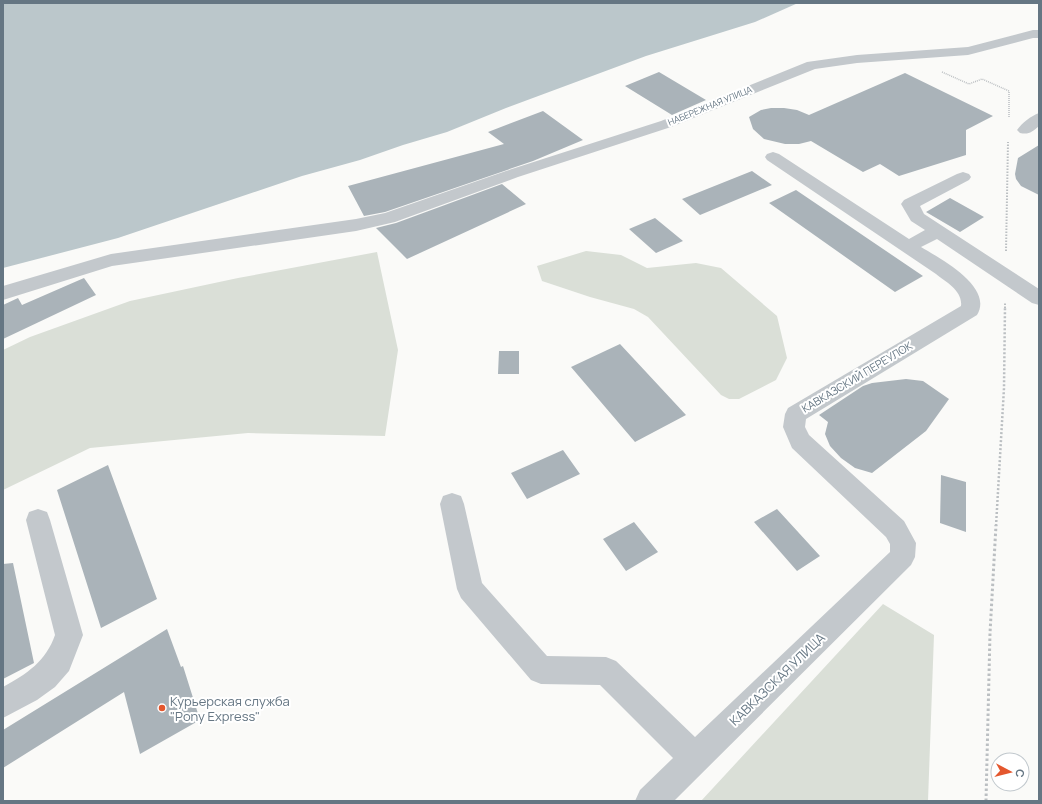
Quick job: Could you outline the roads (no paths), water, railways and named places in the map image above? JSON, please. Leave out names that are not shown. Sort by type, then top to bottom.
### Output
[{"type":"street","name":"НАБЕРЕЖНАЯ УЛИЦА","points":[[3,293],[111,260],[356,225],[389,218],[520,172],[666,124],[812,65],[857,59],[968,51],[1033,34],[1039,34]]},
{"type":"street","points":[[1025,130],[1039,118]]},
{"type":"street","points":[[773,157],[908,246],[938,231]]},
{"type":"street","points":[[963,177],[910,204],[917,217],[1039,298]]},
{"type":"street","name":"КАВКАЗСКИЙ ПЕРЕУЛОК","points":[[902,557],[903,543],[895,530],[800,441],[794,427],[796,414],[970,310],[971,299],[959,282],[908,246]]},
{"type":"street","points":[[452,504],[470,589],[541,670],[606,671],[695,759]]},
{"type":"street","points":[[3,703],[36,685],[53,672],[64,652],[69,635],[38,520]]},
{"type":"street","name":"КАВКАЗСКАЯ УЛИЦА","points":[[651,801],[902,557]]},
{"type":"place","name":"Курьерская служба \"Pony Express\"","points":[[162,708]]}]
